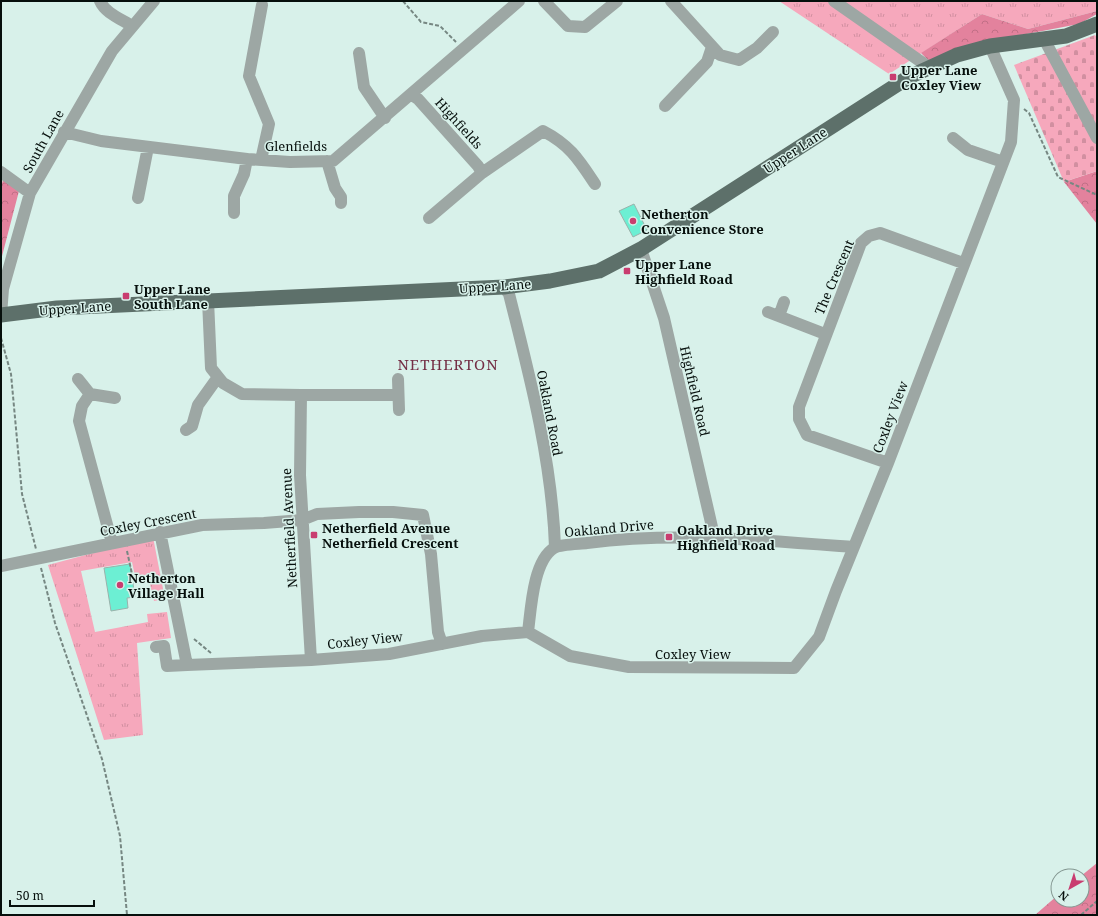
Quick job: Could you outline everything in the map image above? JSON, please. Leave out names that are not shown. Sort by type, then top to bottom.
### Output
[{"type":"main road","name":"Upper Lane","points":[[1,315],[57,308],[504,287],[550,281],[599,271],[641,249],[900,82],[957,55],[990,46],[1066,36],[1097,24]]},
{"type":"street","points":[[100,1],[102,7],[107,11],[132,26]]},
{"type":"street","name":"South Lane","points":[[1,315],[4,289],[30,193],[112,51],[154,1]]},
{"type":"street","name":"Glenfields","points":[[64,132],[100,141],[247,159],[290,162],[333,161],[412,95],[462,49],[519,1]]},
{"type":"street","points":[[544,1],[568,26],[585,27],[617,1]]},
{"type":"street","points":[[671,1],[712,47],[725,57],[739,60],[757,48],[773,32]]},
{"type":"street","points":[[834,1],[930,68]]},
{"type":"street","points":[[262,5],[249,76],[269,124],[262,160]]},
{"type":"street","points":[[1044,39],[1097,138]]},
{"type":"street","name":"Coxley View","points":[[156,647],[164,646],[167,666],[224,664],[311,660],[389,654],[482,636],[528,632],[570,656],[629,667],[794,668],[819,637],[853,547],[888,463],[963,263],[1011,142],[1014,100],[990,46]]},
{"type":"street","points":[[664,106],[707,62],[712,47]]},
{"type":"street","points":[[359,53],[364,87],[385,118]]},
{"type":"street","name":"Highfields","points":[[412,95],[418,99],[453,137],[482,173]]},
{"type":"street","points":[[429,218],[482,173],[543,131],[553,136],[572,150],[582,162],[595,184]]},
{"type":"street","points":[[953,138],[968,150],[1003,162]]},
{"type":"street","points":[[138,198],[148,147]]},
{"type":"street","points":[[234,213],[234,196],[244,174],[247,159]]},
{"type":"street","points":[[327,161],[335,188],[341,197],[341,203]]},
{"type":"street","points":[[1,172],[30,193]]},
{"type":"street","name":"The Crescent","points":[[888,463],[807,435],[799,419],[798,407],[825,334],[861,243],[869,236],[880,233],[963,263]]},
{"type":"street","name":"Highfield Road","points":[[641,249],[664,318],[712,527],[702,537]]},
{"type":"street","name":"Oakland Road","points":[[504,287],[509,294],[533,392],[549,479],[554,518],[555,547]]},
{"type":"street","points":[[208,300],[211,368],[223,383],[242,394],[398,395]]},
{"type":"street","name":"The Crescent","points":[[784,302],[774,314],[825,334]]},
{"type":"street","points":[[186,430],[192,426],[198,405],[218,377]]},
{"type":"street","points":[[78,379],[90,394],[115,398]]},
{"type":"street","points":[[398,379],[399,410]]},
{"type":"street","points":[[90,394],[82,406],[80,421],[112,542]]},
{"type":"street","name":"Netherfield Avenue","points":[[301,395],[300,475],[311,660]]},
{"type":"street","name":"Coxley Crescent","points":[[1,566],[38,560],[160,532],[202,525],[302,520],[317,514],[359,512],[393,512],[423,515],[431,554],[438,632],[442,644]]},
{"type":"street","points":[[160,532],[187,665]]},
{"type":"street","name":"Oakland Drive","points":[[528,632],[533,594],[541,561],[555,547],[628,538],[702,537],[853,547]]},
{"type":"path","points":[[403,1],[421,22],[440,26],[462,49]]},
{"type":"path","points":[[1014,100],[1029,113],[1058,177],[1097,195]]},
{"type":"path","points":[[1,338],[11,374],[22,494],[55,623],[102,759],[120,836],[127,915]]},
{"type":"path","points":[[125,540],[134,583]]},
{"type":"path","points":[[179,627],[224,664]]},
{"type":"path","points":[[1081,915],[1097,901]]},
{"type":"green space","points":[[779,1],[1097,1],[1097,11],[1028,29],[982,14],[889,74]]},
{"type":"green space","points":[[1097,11],[1097,14],[1079,24],[969,45],[930,62],[921,53],[982,14],[1028,29]]},
{"type":"green space","points":[[1095,35],[1097,38],[1097,171],[1064,182],[1014,65]]},
{"type":"green space","points":[[1097,171],[1097,224],[1064,182]]},
{"type":"green space","points":[[3,180],[19,191],[1,260],[1,187]]},
{"type":"green space","points":[[153,537],[165,599],[154,601],[149,580],[136,581],[132,562],[81,571],[95,632],[148,622],[147,614],[167,612],[171,638],[137,643],[143,735],[104,740],[48,565]]},
{"type":"green space","points":[[1097,863],[1097,915],[1035,915],[1050,902],[1050,908],[1090,908],[1090,869]]},
{"type":"building","name":"Netherton Convenience Store","points":[[634,204],[647,230],[633,237],[619,211]]},
{"type":"building","name":"Netherton Village Hall","points":[[130,564],[135,597],[127,598],[128,608],[111,611],[104,568]]},
{"type":"place","name":"Upper Lane Coxley View","points":[[893,77]]},
{"type":"place","name":"Netherton Convenience Store","points":[[633,221]]},
{"type":"place","name":"Upper Lane Highfield Road","points":[[627,271]]},
{"type":"place","name":"Upper Lane South Lane","points":[[126,296]]},
{"type":"place","name":"Netherfield Avenue Netherfield Crescent","points":[[314,535]]},
{"type":"place","name":"Oakland Drive Highfield Road","points":[[669,537]]},
{"type":"place","name":"Netherton Village Hall","points":[[120,585]]},
{"type":"district","name":"NETHERTON","points":[[448,364]]}]
